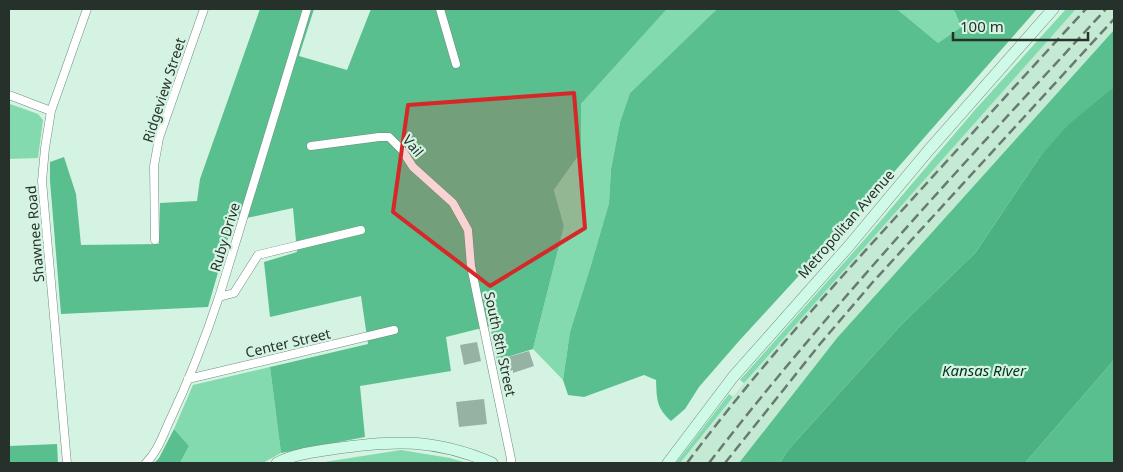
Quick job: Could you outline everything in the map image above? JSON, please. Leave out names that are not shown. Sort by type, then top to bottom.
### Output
[{"type":"main road","name":"Metropolitan Avenue","points":[[668,463],[733,377],[1053,9]]},
{"type":"main road","points":[[277,463],[293,457],[326,450],[367,444],[406,442],[443,446],[477,456],[492,463]]},
{"type":"street","name":"Shawnee Road","points":[[67,463],[42,181],[51,110],[87,9]]},
{"type":"street","name":"Ridgeview Street","points":[[155,240],[154,166],[159,138],[204,9]]},
{"type":"street","name":"Ruby Drive","points":[[146,463],[154,455],[188,379],[220,297],[307,9]]},
{"type":"street","points":[[440,9],[456,64]]},
{"type":"street","points":[[9,95],[51,110]]},
{"type":"street","name":"Vail","points":[[311,146],[389,137],[402,150],[413,167],[453,203],[468,230]]},
{"type":"street","points":[[220,297],[234,293],[258,255],[361,230]]},
{"type":"street","name":"South 8th Street","points":[[468,230],[471,266],[512,459],[511,463]]},
{"type":"street","name":"Center Street","points":[[188,379],[394,330]]},
{"type":"highlighted area","points":[[574,93],[585,228],[490,286],[393,212],[408,105]]},
{"type":"shaded area","points":[[260,9],[314,9],[299,56],[347,70],[371,9],[667,9],[581,104],[581,152],[554,190],[564,226],[533,349],[497,360],[490,326],[446,337],[451,371],[360,386],[365,437],[281,453],[270,367],[368,344],[361,296],[270,317],[264,262],[297,252],[293,208],[233,221],[208,307],[61,314],[50,181],[50,162],[64,157],[76,194],[81,245],[159,244],[160,203],[197,201],[200,179]]},
{"type":"shaded area","points":[[667,9],[717,9],[630,93],[620,122],[611,169],[609,203],[570,332],[563,380],[533,349],[564,226],[554,190],[581,152],[581,104]]},
{"type":"shaded area","points":[[717,9],[897,9],[938,43],[961,27],[952,9],[1037,9],[894,172],[739,341],[699,387],[685,409],[671,421],[662,412],[658,403],[656,380],[644,375],[584,397],[568,395],[563,380],[570,332],[609,203],[611,169],[620,122],[630,93]]},
{"type":"shaded area","points":[[897,9],[952,9],[961,27],[938,43]]},
{"type":"shaded area","points":[[1066,9],[1076,9],[744,383],[740,380],[865,239],[974,111]]},
{"type":"shaded area","points":[[1076,9],[1114,9],[1114,30],[837,338],[739,463],[680,463],[755,369]]},
{"type":"shaded area","points":[[1114,30],[1114,87],[1039,158],[976,252],[901,325],[788,450],[780,463],[739,463],[837,338]]},
{"type":"shaded area","points":[[10,104],[38,114],[43,120],[38,158],[9,159]]},
{"type":"shaded area","points":[[1114,360],[1114,463],[1025,463]]},
{"type":"shaded area","points":[[270,367],[281,453],[263,463],[180,463],[189,446],[174,429],[193,385]]},
{"type":"shaded area","points":[[729,394],[733,397],[680,463],[676,463]]},
{"type":"shaded area","points":[[174,429],[189,446],[180,463],[154,463],[159,458]]},
{"type":"shaded area","points":[[57,444],[58,463],[9,463],[9,446]]},
{"type":"shaded area","points":[[401,450],[450,458],[467,463],[318,463]]},
{"type":"water","name":"Kansas River","points":[[1114,87],[1114,360],[1025,463],[780,463],[788,450],[901,325],[976,252],[1039,158],[1068,125]]},
{"type":"building","points":[[477,342],[481,361],[464,365],[460,345]]},
{"type":"building","points":[[529,351],[534,366],[513,373],[513,370],[510,371],[507,361],[509,360],[508,357]]},
{"type":"building","points":[[484,399],[487,424],[459,427],[456,402]]},
{"type":"railway","points":[[687,463],[736,400],[814,308],[1086,9]]},
{"type":"railway","points":[[709,463],[853,289],[953,176],[1106,9]]},
{"type":"railway","points":[[725,463],[820,344],[872,283],[1114,19]]}]
